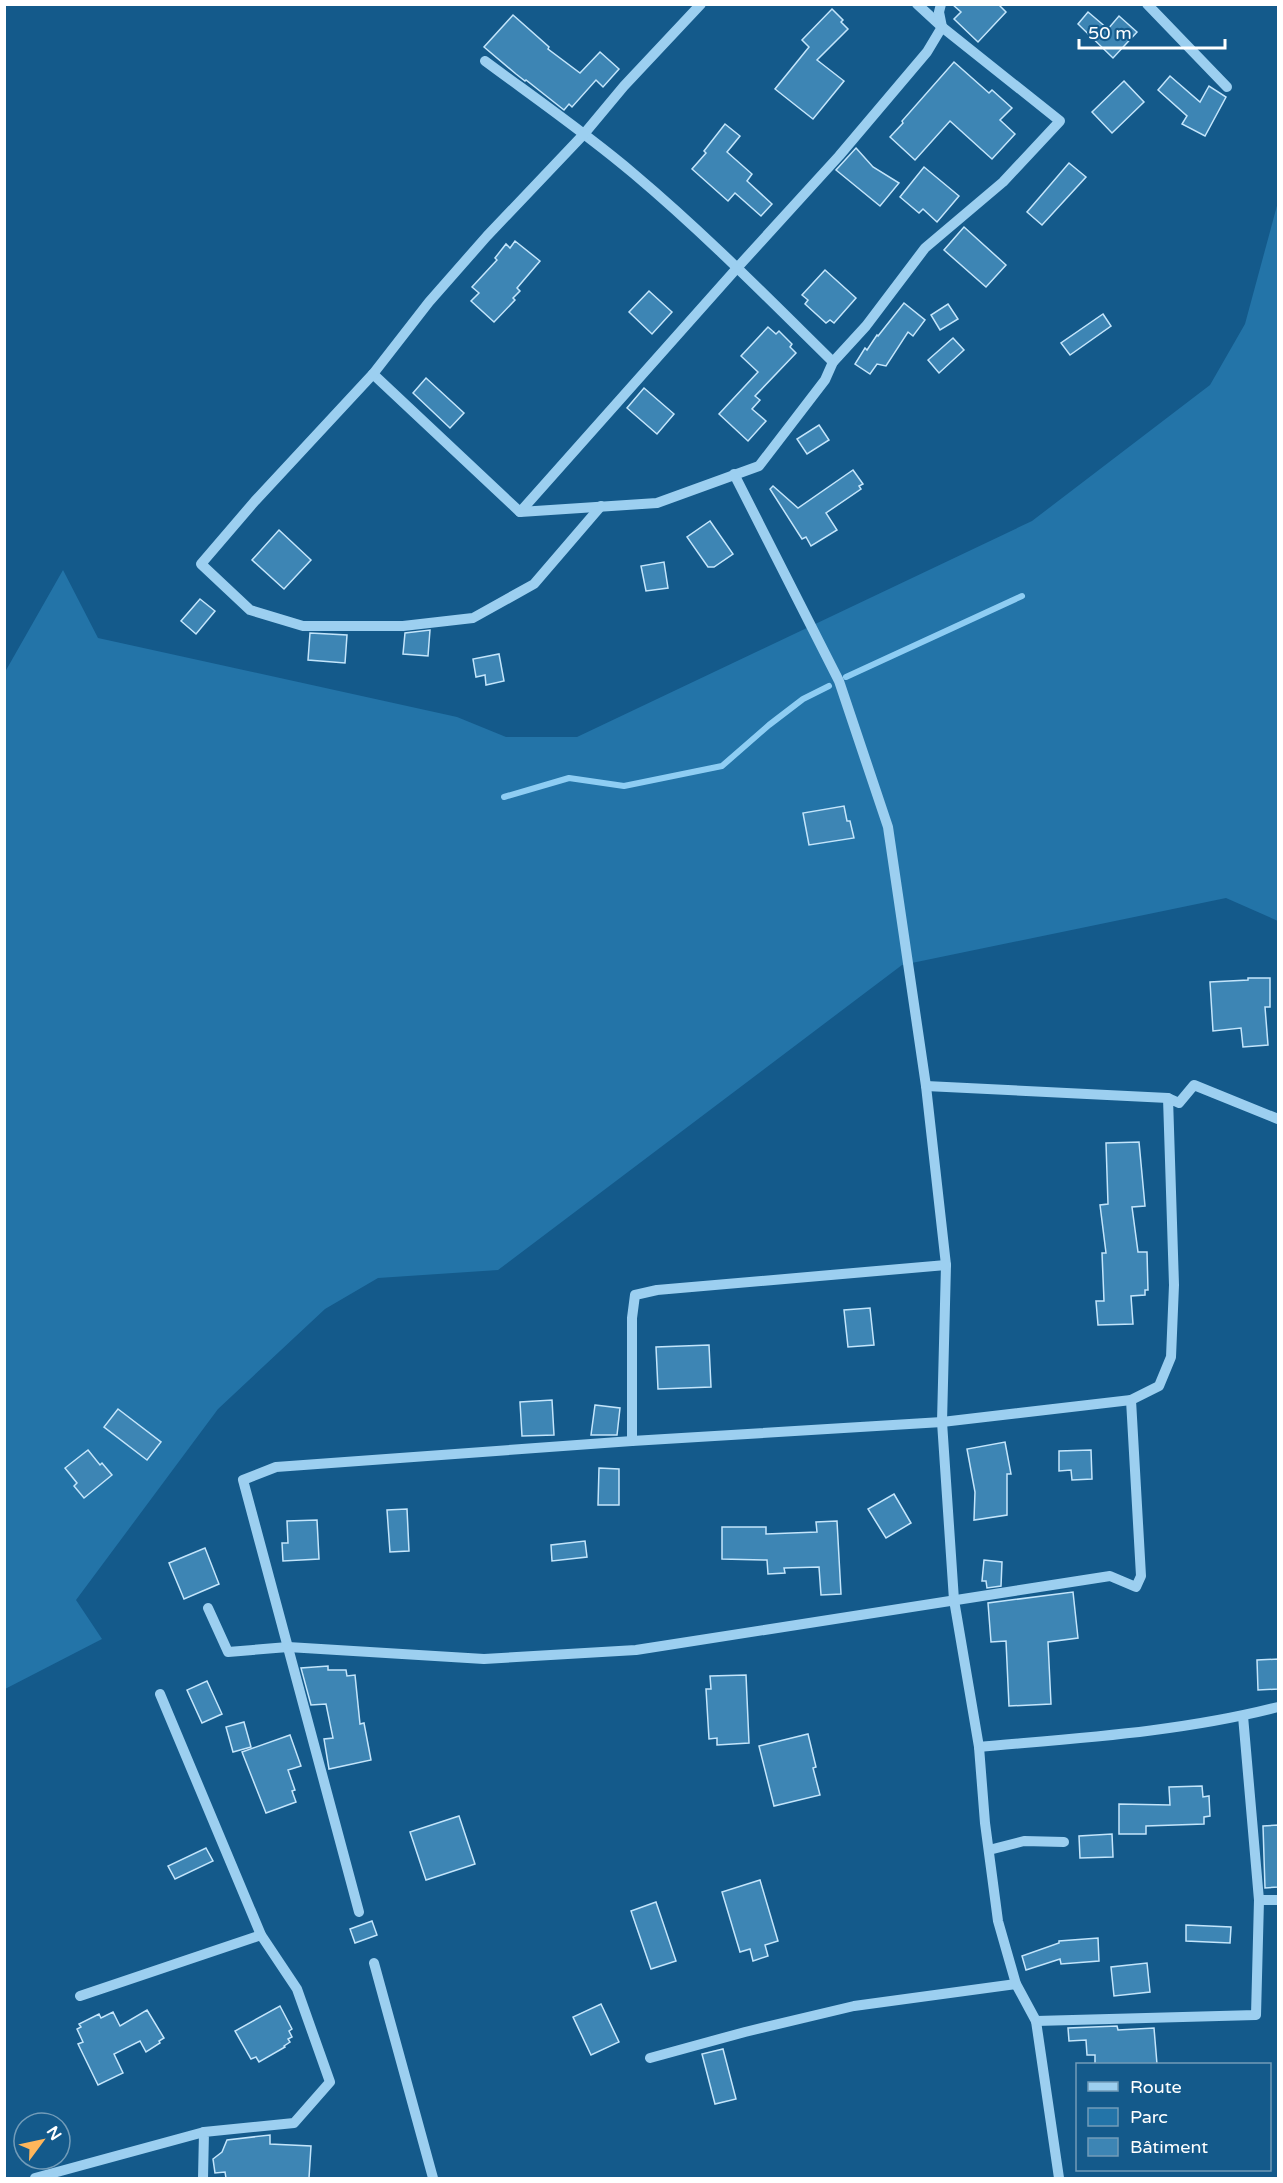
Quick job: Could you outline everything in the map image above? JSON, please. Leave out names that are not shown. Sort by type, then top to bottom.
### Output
[{"type":"street","points":[[373,374],[520,512],[657,503],[759,466],[825,380],[833,362],[886,301],[925,248],[1003,182],[1060,121],[942,27],[917,4]]},
{"type":"street","points":[[520,512],[839,156],[927,52],[942,27],[939,12],[941,4]]},
{"type":"street","points":[[1147,4],[1227,87]]},
{"type":"street","points":[[602,506],[534,584],[473,618],[403,626],[303,626],[250,610],[201,564],[255,501],[373,374],[429,302],[465,261],[584,134],[694,7]]},
{"type":"street","points":[[485,61],[635,174],[737,268],[833,362]]},
{"type":"street","points":[[734,474],[839,681],[888,827],[926,1086],[945,1265],[942,1422],[954,1600],[980,1747],[998,1921],[1016,1984],[1036,2021],[1059,2178]]},
{"type":"street","points":[[926,1086],[1168,1098],[1179,1103],[1194,1085],[1278,1119]]},
{"type":"street","points":[[359,1912],[243,1480],[276,1467],[942,1422],[1131,1400],[1159,1386],[1171,1357],[1174,1285],[1168,1098]]},
{"type":"street","points":[[632,1442],[632,1318],[635,1295],[657,1290],[945,1265]]},
{"type":"street","points":[[208,1608],[228,1652],[288,1647],[484,1659],[636,1650],[1110,1576],[1136,1587],[1141,1576],[1131,1400]]},
{"type":"street","points":[[35,2178],[204,2132],[294,2123],[330,2082],[297,1989],[261,1935],[160,1694]]},
{"type":"street","points":[[980,1747],[1143,1732],[1243,1716],[1278,1707]]},
{"type":"street","points":[[1036,2021],[1256,2015],[1259,1900],[1243,1716]]},
{"type":"street","points":[[989,1850],[1024,1841],[1064,1842]]},
{"type":"street","points":[[1259,1900],[1278,1900]]},
{"type":"street","points":[[80,1996],[261,1935]]},
{"type":"street","points":[[374,1963],[433,2178]]},
{"type":"street","points":[[650,2058],[745,2031],[854,2006],[1016,1984]]},
{"type":"street","points":[[203,2178],[204,2132]]},
{"type":"green space","points":[[1278,202],[1278,921],[1226,898],[902,965],[498,1270],[378,1278],[325,1309],[218,1409],[76,1600],[102,1639],[5,1689],[5,672],[63,570],[98,638],[457,717],[506,737],[577,737],[1032,521],[1210,385],[1245,324]]},
{"type":"building","points":[[952,4],[998,4],[1006,12],[978,42],[954,19],[961,12]]},
{"type":"building","points":[[832,9],[848,29],[817,60],[844,81],[813,119],[775,89],[809,47],[802,40]]},
{"type":"building","points":[[1088,12],[1108,29],[1119,16],[1137,32],[1113,58],[1078,24]]},
{"type":"building","points":[[513,15],[549,47],[548,49],[580,73],[600,52],[619,69],[603,87],[596,80],[572,107],[569,104],[564,110],[484,47]]},
{"type":"building","points":[[954,62],[989,93],[992,90],[1012,108],[1000,120],[1015,134],[992,159],[950,121],[915,160],[890,137]]},
{"type":"building","points":[[1170,76],[1200,102],[1209,86],[1226,97],[1205,136],[1182,124],[1187,116],[1158,90]]},
{"type":"building","points":[[1124,81],[1144,102],[1112,133],[1092,112]]},
{"type":"building","points":[[725,124],[740,136],[727,152],[752,174],[747,181],[772,204],[761,216],[735,193],[728,201],[692,169],[706,153],[704,151]]},
{"type":"building","points":[[856,148],[873,167],[899,183],[880,206],[836,170]]},
{"type":"building","points":[[1069,163],[1086,177],[1042,225],[1027,212]]},
{"type":"building","points":[[924,167],[959,196],[937,222],[923,209],[919,213],[900,197]]},
{"type":"building","points":[[964,227],[1006,265],[986,287],[944,250]]},
{"type":"building","points":[[515,241],[540,261],[517,288],[520,291],[513,298],[515,300],[494,322],[471,301],[479,293],[472,287],[497,260],[495,258],[506,244],[510,248]]},
{"type":"building","points":[[825,270],[856,298],[834,323],[830,320],[826,323],[805,304],[808,300],[802,295]]},
{"type":"building","points":[[649,291],[672,312],[652,334],[629,312]]},
{"type":"building","points":[[904,303],[925,320],[913,336],[908,332],[886,366],[877,364],[870,374],[855,364],[865,348],[867,350]]},
{"type":"building","points":[[948,304],[958,319],[940,330],[931,315]]},
{"type":"building","points":[[1103,314],[1111,326],[1070,355],[1061,343]]},
{"type":"building","points":[[768,327],[776,334],[779,331],[792,344],[790,347],[796,353],[755,396],[760,400],[752,409],[766,421],[748,441],[719,414],[758,372],[741,356]]},
{"type":"building","points":[[953,338],[964,350],[939,373],[928,360]]},
{"type":"building","points":[[426,378],[464,413],[450,428],[413,393]]},
{"type":"building","points":[[644,388],[674,414],[657,434],[627,408]]},
{"type":"building","points":[[819,425],[829,440],[807,454],[797,439]]},
{"type":"building","points":[[853,470],[863,484],[859,486],[861,489],[826,513],[837,530],[811,546],[806,537],[802,539],[770,489],[773,486],[798,508]]},
{"type":"building","points":[[710,521],[733,554],[714,567],[708,567],[687,537]]},
{"type":"building","points":[[279,530],[311,560],[284,589],[252,560]]},
{"type":"building","points":[[664,562],[668,588],[646,591],[641,566]]},
{"type":"building","points":[[200,599],[215,611],[196,634],[181,621]]},
{"type":"building","points":[[430,630],[428,656],[403,654],[405,633]]},
{"type":"building","points":[[310,633],[347,635],[345,663],[308,660]]},
{"type":"building","points":[[499,654],[504,681],[486,685],[485,675],[476,677],[473,659]]},
{"type":"building","points":[[844,806],[854,838],[809,845],[803,813]]},
{"type":"building","points":[[1248,978],[1270,978],[1270,1007],[1265,1007],[1268,1045],[1243,1047],[1241,1028],[1213,1031],[1210,982],[1248,980]]},
{"type":"building","points":[[1139,1142],[1145,1206],[1132,1207],[1138,1252],[1147,1252],[1148,1290],[1145,1290],[1145,1295],[1131,1296],[1133,1324],[1098,1325],[1096,1301],[1104,1301],[1102,1253],[1106,1253],[1100,1205],[1108,1204],[1106,1143]]},
{"type":"building","points":[[870,1308],[874,1345],[848,1347],[844,1310]]},
{"type":"building","points":[[709,1345],[711,1387],[658,1389],[656,1347]]},
{"type":"building","points":[[552,1400],[554,1435],[522,1436],[520,1402]]},
{"type":"building","points":[[595,1405],[620,1408],[617,1435],[591,1435]]},
{"type":"building","points":[[118,1409],[161,1442],[147,1460],[104,1427]]},
{"type":"building","points":[[1005,1442],[1011,1474],[1007,1474],[1007,1515],[974,1520],[975,1492],[967,1449]]},
{"type":"building","points":[[88,1450],[112,1475],[84,1498],[74,1486],[77,1483],[65,1468]]},
{"type":"building","points":[[1091,1450],[1092,1479],[1072,1480],[1071,1470],[1059,1471],[1059,1451]]},
{"type":"building","points":[[599,1468],[619,1469],[619,1505],[598,1505]]},
{"type":"building","points":[[894,1494],[911,1523],[886,1538],[868,1509]]},
{"type":"building","points":[[407,1509],[409,1551],[390,1552],[387,1510]]},
{"type":"building","points":[[317,1520],[319,1559],[283,1561],[282,1543],[288,1543],[287,1521]]},
{"type":"building","points":[[837,1521],[841,1594],[821,1595],[819,1567],[784,1568],[785,1573],[768,1574],[767,1560],[722,1559],[722,1527],[766,1527],[766,1534],[817,1532],[816,1522]]},
{"type":"building","points":[[585,1541],[587,1557],[552,1561],[551,1545]]},
{"type":"building","points":[[205,1548],[219,1584],[184,1599],[169,1563]]},
{"type":"building","points":[[984,1560],[1002,1562],[1001,1586],[987,1588],[986,1581],[982,1581]]},
{"type":"building","points":[[1073,1592],[1078,1638],[1048,1642],[1051,1704],[1009,1706],[1006,1641],[991,1642],[988,1603]]},
{"type":"building","points":[[1278,1659],[1278,1689],[1258,1690],[1257,1660]]},
{"type":"building","points":[[328,1666],[328,1670],[346,1670],[347,1676],[355,1675],[360,1724],[364,1723],[371,1760],[329,1769],[324,1739],[333,1738],[326,1704],[311,1705],[301,1668]]},
{"type":"building","points":[[746,1675],[749,1743],[717,1745],[717,1738],[709,1739],[706,1689],[711,1689],[710,1676]]},
{"type":"building","points":[[207,1681],[222,1714],[202,1723],[187,1690]]},
{"type":"building","points":[[244,1722],[251,1747],[233,1752],[226,1727]]},
{"type":"building","points":[[808,1734],[820,1795],[774,1806],[759,1746]]},
{"type":"building","points":[[290,1735],[301,1766],[288,1770],[295,1790],[292,1791],[296,1802],[266,1813],[242,1752]]},
{"type":"building","points":[[1202,1786],[1203,1797],[1209,1796],[1210,1816],[1204,1817],[1204,1824],[1146,1826],[1146,1834],[1119,1834],[1119,1804],[1170,1805],[1169,1787]]},
{"type":"building","points":[[459,1816],[475,1864],[426,1880],[410,1832]]},
{"type":"building","points":[[1278,1825],[1278,1887],[1265,1888],[1263,1826]]},
{"type":"building","points":[[1112,1834],[1113,1857],[1080,1858],[1079,1836]]},
{"type":"building","points":[[206,1848],[213,1861],[175,1879],[168,1866]]},
{"type":"building","points":[[760,1880],[778,1941],[765,1945],[768,1956],[753,1961],[750,1949],[740,1952],[722,1892]]},
{"type":"building","points":[[656,1902],[676,1961],[651,1969],[631,1911]]},
{"type":"building","points":[[372,1921],[377,1935],[355,1943],[350,1929]]},
{"type":"building","points":[[1186,1925],[1231,1927],[1230,1943],[1186,1941]]},
{"type":"building","points":[[1098,1938],[1099,1961],[1061,1964],[1060,1959],[1026,1970],[1022,1956],[1059,1943],[1059,1941]]},
{"type":"building","points":[[1147,1963],[1150,1992],[1114,1996],[1111,1967]]},
{"type":"building","points":[[601,2004],[619,2042],[591,2055],[573,2017]]},
{"type":"building","points":[[280,2006],[292,2029],[289,2031],[292,2037],[288,2039],[290,2042],[259,2062],[256,2057],[251,2059],[235,2031]]},
{"type":"building","points":[[147,2010],[164,2038],[146,2052],[140,2041],[114,2054],[123,2073],[98,2085],[78,2044],[83,2042],[77,2029],[81,2027],[79,2024],[99,2014],[101,2018],[113,2012],[120,2026]]},
{"type":"building","points":[[1117,2026],[1118,2030],[1154,2028],[1157,2063],[1095,2063],[1095,2055],[1087,2055],[1086,2040],[1069,2041],[1068,2028]]},
{"type":"building","points":[[723,2049],[736,2099],[715,2104],[702,2054]]},
{"type":"building","points":[[270,2135],[270,2144],[311,2146],[309,2178],[226,2178],[225,2172],[215,2173],[213,2159],[222,2152],[227,2140]]},
{"type":"waterway","points":[[846,677],[1022,596]]},
{"type":"waterway","points":[[504,797],[569,778],[624,786],[722,766],[803,699],[829,686]]}]
